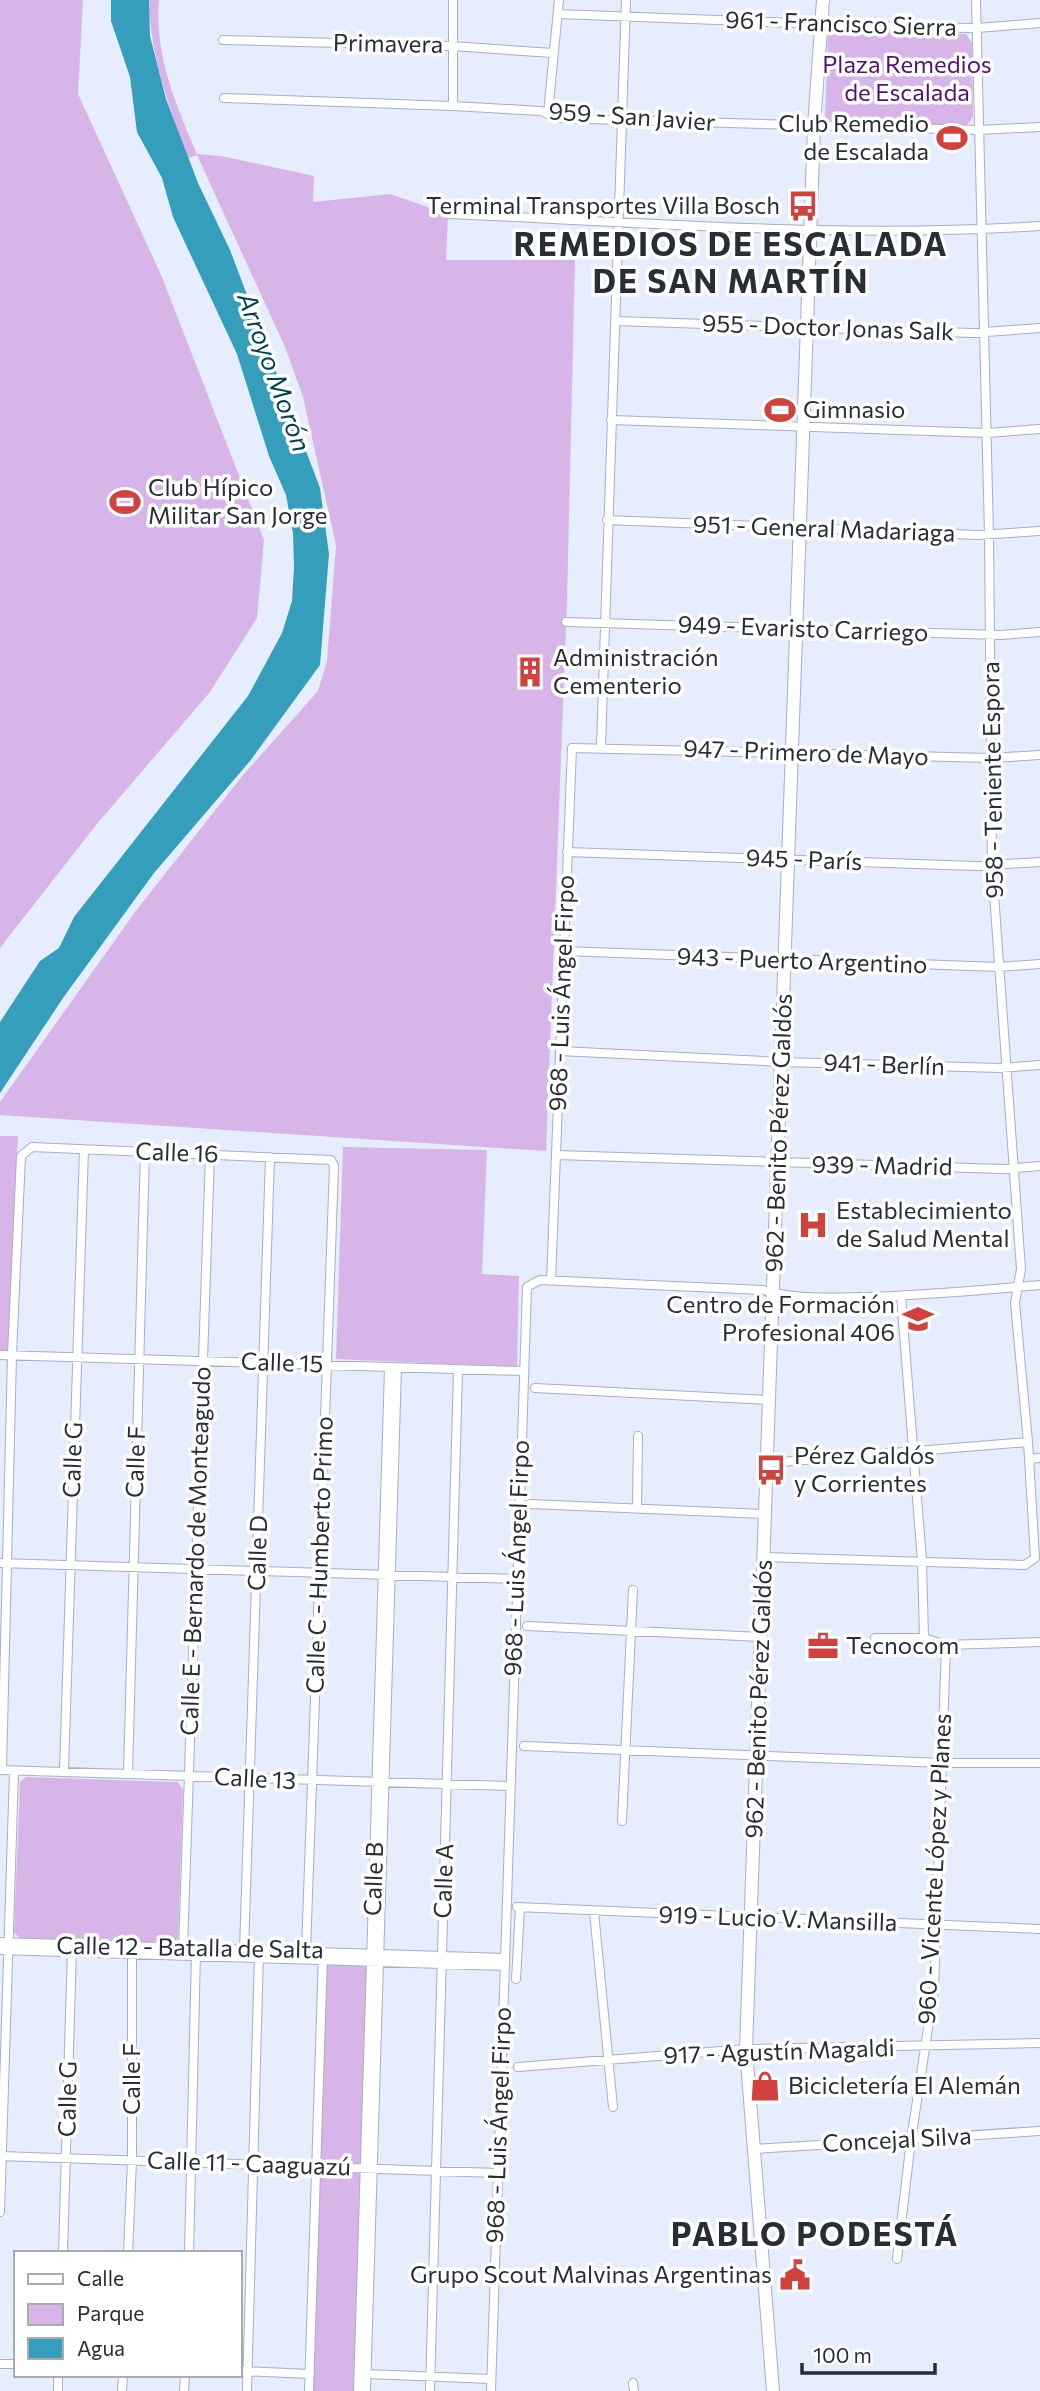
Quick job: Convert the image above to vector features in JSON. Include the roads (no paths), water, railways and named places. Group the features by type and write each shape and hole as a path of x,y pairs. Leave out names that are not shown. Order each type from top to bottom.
{"main road":[{"name":"962 - Benito Pérez Galdós","path":"773,2391 746,2049 809,328 814,127 823,0"}],"street":[{"path":"453,0 453,106"},
{"path":"548,114 559,0"},
{"path":"601,747 626,0"},
{"name":"958 - Teniente Espora","path":"922,1561 1025,1565 1035,1558 1028,1442 1014,1303 1021,1269 1009,1068 998,967 992,866 991,635 976,0"},
{"name":"961 - Francisco Sierra","path":"558,13 625,18 977,28 1040,23"},
{"name":"Primavera","path":"223,40 451,46 554,53"},
{"name":"959 - San Javier","path":"224,98 453,106 548,114 558,118 814,127 979,130 1040,127"},
{"path":"448,214 811,228 981,230 1040,226"},
{"name":"955 - Doctor Jonas Salk","path":"616,321 983,332 1040,328"},
{"path":"611,420 987,433 1040,429"},
{"name":"951 - General Madariaga","path":"607,520 989,535 1040,531"},
{"name":"949 - Evaristo Carriego","path":"566,622 991,635 1040,632"},
{"name":"947 - Primero de Mayo","path":"572,748 992,758 1040,755"},
{"name":"968 - Luis Ángel Firpo","path":"491,2391 524,1292 536,1280 551,1281 572,748"},
{"name":"945 - París","path":"567,852 992,866 1040,862"},
{"name":"943 - Puerto Argentino","path":"564,951 998,967 1040,964"},
{"name":"941 - Berlín","path":"561,1052 782,1062 1009,1068 1040,1065"},
{"name":"Calle 16","path":"12,1355 24,1152 32,1147 331,1160"},
{"name":"Calle G","path":"64,1771 84,1149"},
{"name":"Calle F","path":"128,1773 145,1151"},
{"name":"Calle E - Bernardo de Monteagudo","path":"183,1949 209,1154"},
{"name":"939 - Madrid","path":"556,1155 778,1164 1014,1168 1040,1166"},
{"name":"Calle D","path":"244,1950 270,1157"},
{"name":"Calle C - Humberto Primo","path":"306,1951 334,1166 331,1160"},
{"path":"551,1281 825,1298 901,1296 1040,1285"},
{"path":"901,1296 922,1561 924,1638"},
{"name":"Calle 15","path":"0,1355 522,1371"},
{"path":"1,1770 4,1563 12,1355"},
{"name":"Calle B","path":"358,2391 376,1957 393,1368"},
{"name":"Calle A","path":"430,2391 458,1370"},
{"path":"535,1388 770,1400"},
{"path":"637,1508 638,1436"},
{"path":"768,1463 1028,1442"},
{"path":"1029,1459 1040,1458"},
{"path":"530,1504 766,1514"},
{"path":"764,1557 922,1561"},
{"path":"4,1563 517,1579"},
{"path":"622,1821 633,1590"},
{"path":"527,1626 761,1637"},
{"path":"875,1638 924,1638 946,1645 1040,1642"},
{"name":"960 - Vicente López y Planes","path":"897,2259 911,2140 934,1989 946,1645"},
{"path":"524,1746 943,1763 1040,1763"},
{"name":"Calle 13","path":"1,1770 509,1786"},
{"path":"0,2212 5,1946 14,1771"},
{"name":"919 - Lucio V. Mansilla","path":"516,1979 519,1908 750,1919 1040,1928"},
{"path":"594,1912 613,2106"},
{"name":"Calle 12 - Batalla de Salta","path":"5,1946 505,1962"},
{"name":"Calle G","path":"63,2251 72,1949"},
{"name":"Calle F","path":"128,2251 132,2161 132,1950"},
{"name":"Calle 12 - Batalla de Salta","path":"132,1950 244,1950 259,1954 306,1951 323,1955"},
{"path":"189,2251 196,1952"},
{"path":"247,2391 244,2371 255,2165 259,1954"},
{"path":"309,2391 323,1955"},
{"name":"917 - Agustín Magaldi","path":"518,2067 746,2049 1040,2043"},
{"name":"Concejal Silva","path":"754,2148 1040,2131"},
{"name":"Calle 11 - Caaguazú","path":"1,2156 498,2172"},
{"name":"Calle B","path":"366,2391 368,2167"},
{"path":"244,2371 310,2374"},
{"path":"367,2374 491,2379"}],"water":[{"name":"Arroyo Morón","path":"111,0 149,0 150,36 166,99 198,183 230,250 320,488 329,554 320,665 250,761 154,873 63,998 0,1093 0,1022 40,961 59,948 74,917 248,696 282,633 292,601 293,533 286,495 269,456 237,354 173,217 162,178 137,132 130,77 111,21"}],"place":[{"name":"Club Remedio de Escalada","path":"952,138"},
{"name":"Terminal Transportes Villa Bosch","path":"803,206"},
{"name":"Gimnasio","path":"780,410"},
{"name":"Club Hípico Militar San Jorge","path":"125,502"},
{"name":"Administración Cementerio","path":"530,672"},
{"name":"Establecimiento de Salud Mental","path":"813,1225"},
{"name":"Centro de Formación Profesional 406","path":"918,1319"},
{"name":"Pérez Galdós y Corrientes","path":"771,1470"},
{"name":"Tecnocom","path":"823,1646"},
{"name":"Bicicletería El Alemán","path":"765,2086"},
{"name":"Grupo Scout Malvinas Argentinas","path":"795,2275"}],"district":[{"name":"REMEDIOS DE ESCALADA DE SAN MARTÍN","path":"731,264"},
{"name":"PABLO PODESTÁ","path":"815,2235"}],"park label":[{"name":"Plaza Remedios de Escalada","path":"907,79"}]}
